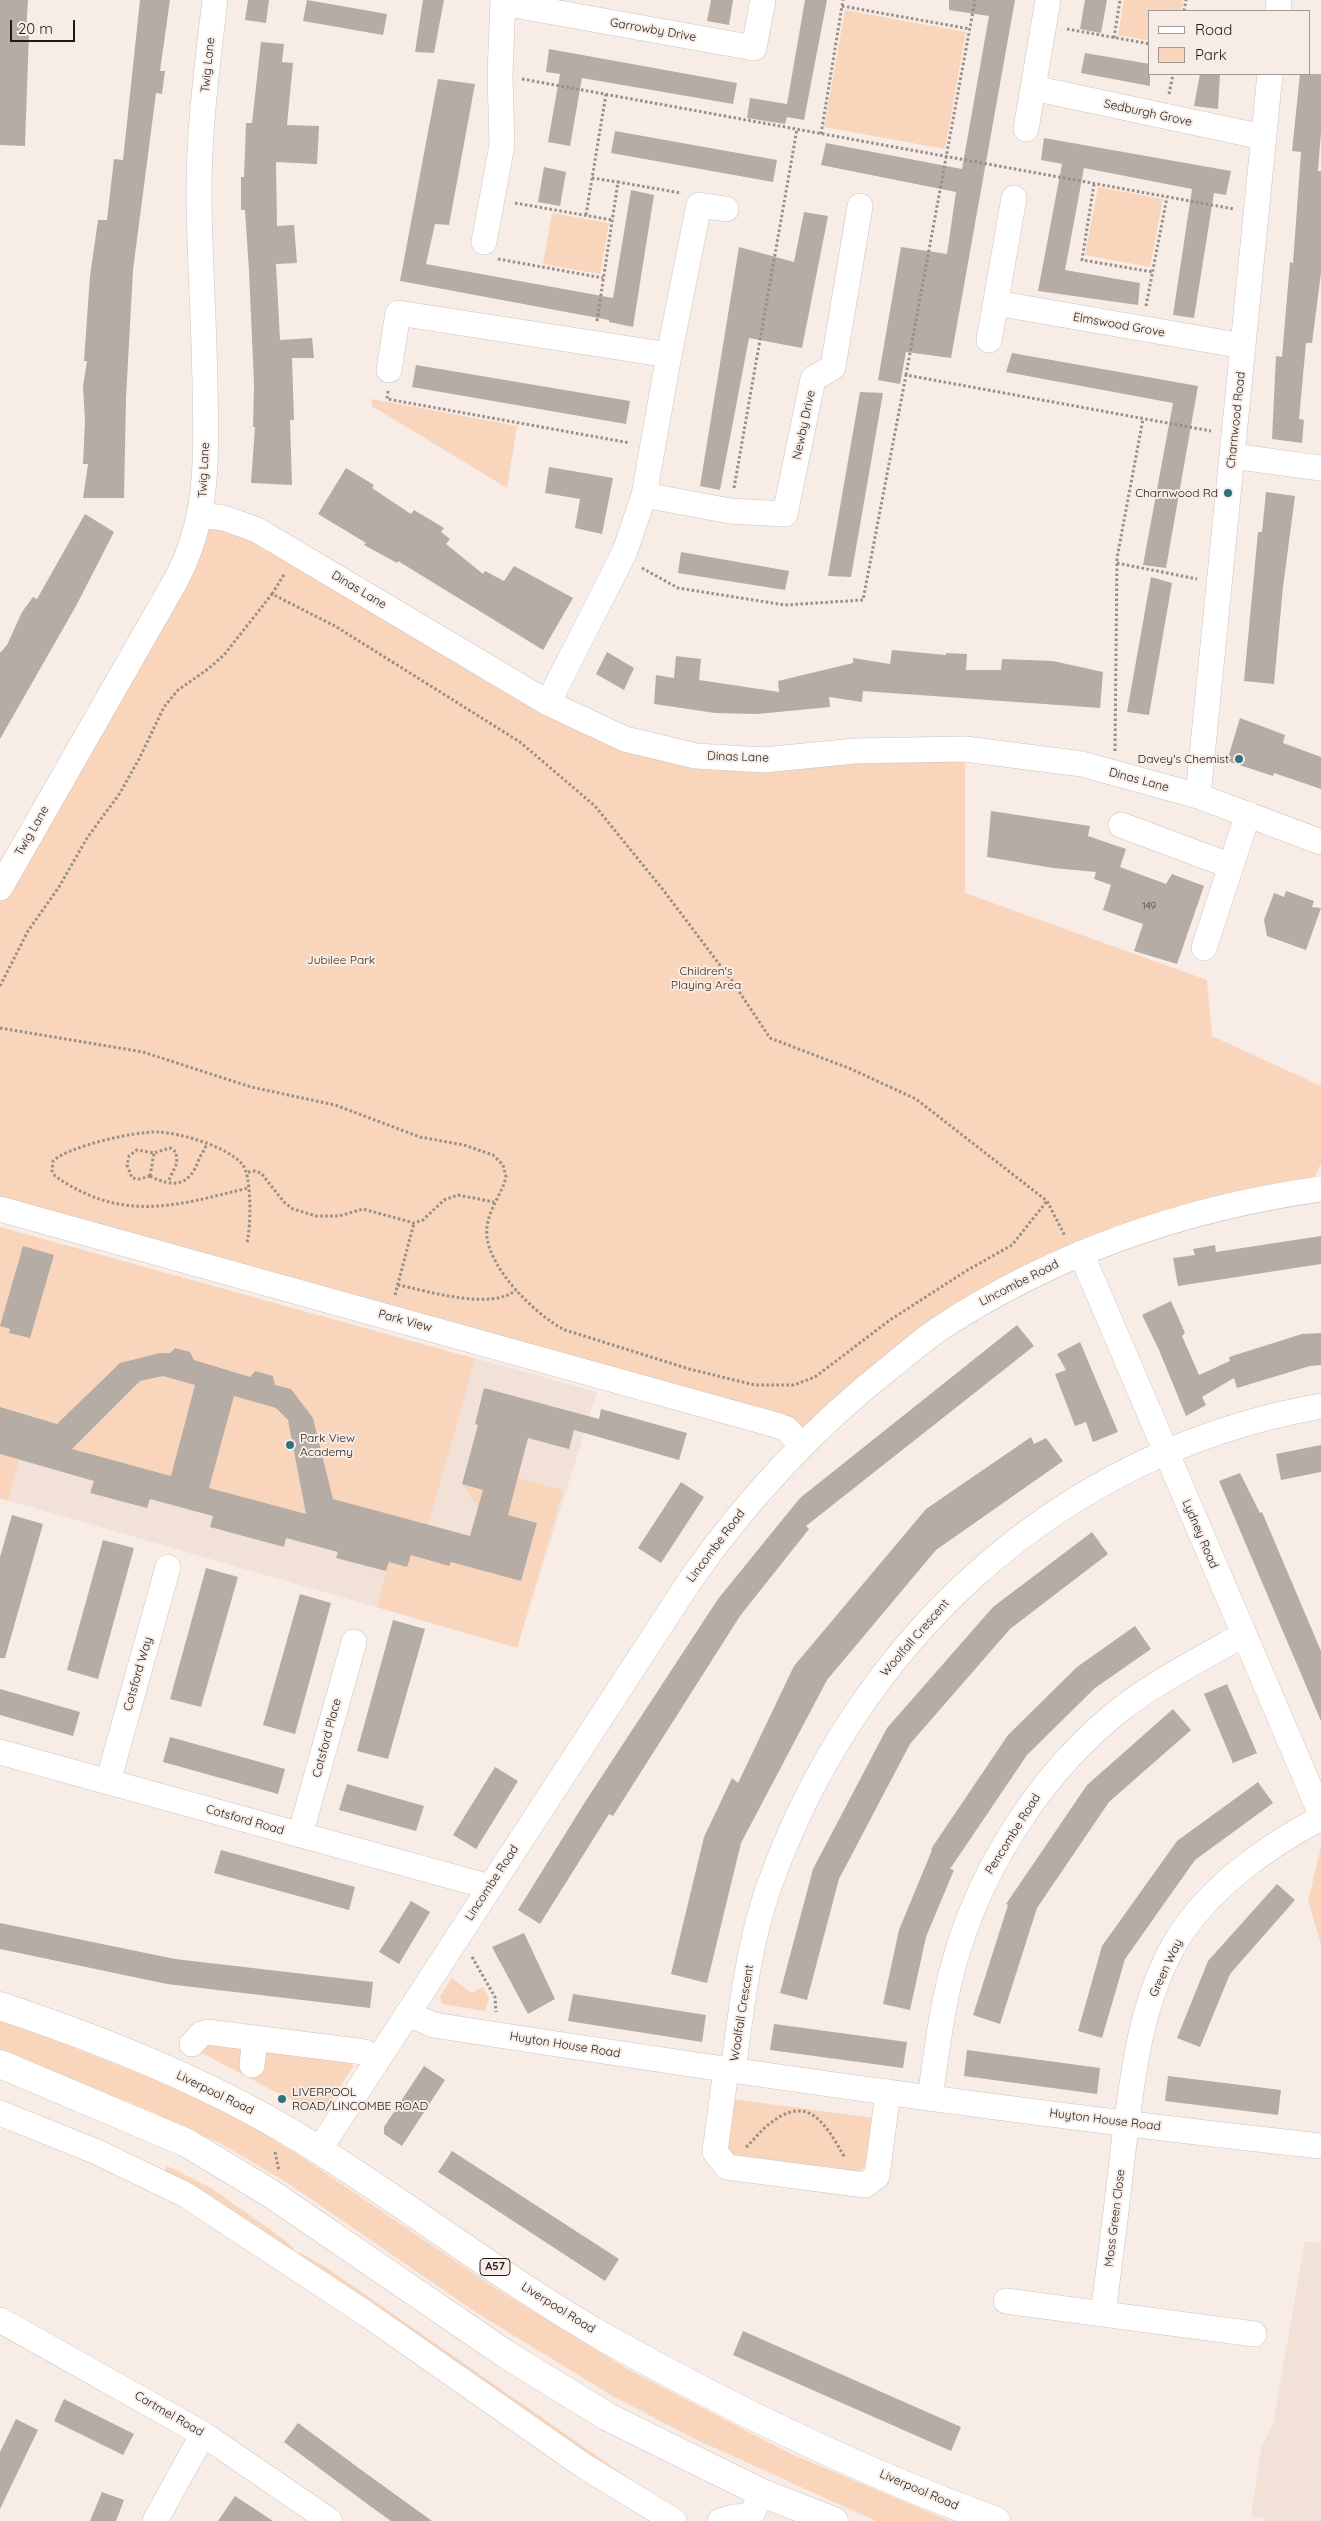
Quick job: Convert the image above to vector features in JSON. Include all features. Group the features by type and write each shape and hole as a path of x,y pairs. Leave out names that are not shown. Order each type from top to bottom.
{"highway":[{"name":"Liverpool Road","path":"0,2006 81,2033 224,2095 319,2150 471,2252 606,2338 793,2437 996,2521"},
{"path":"0,2064 187,2143 270,2193 508,2355 756,2510 834,2521"}],"street":[{"name":"Twig Lane","path":"0,888 187,559 200,515 206,466 199,201 203,109 215,0"},
{"name":"Garrowby Drive","path":"484,242 502,145 500,75 503,2 754,48 763,0"},
{"path":"1026,129 1048,0"},
{"name":"Charnwood Road","path":"1198,796 1270,75"},
{"name":"Sedburgh Grove","path":"1033,88 1263,137"},
{"path":"989,340 1014,198"},
{"path":"548,703 622,556 644,495 669,355 699,205 726,209"},
{"name":"Newby Drive","path":"644,495 730,511 785,514 813,379 833,366 860,206"},
{"name":"Elmswood Grove","path":"996,303 1243,346"},
{"path":"390,370 398,313 669,355"},
{"path":"1233,445 1321,468"},
{"name":"Dinas Lane","path":"200,515 224,518 257,530 548,703 625,739 696,756 764,760 854,751 965,749 1082,764 1198,796 1321,842"},
{"path":"1204,948 1248,814"},
{"path":"1121,825 1231,866"},
{"name":"Lincombe Road","path":"319,2150 691,1579 747,1504 802,1446 870,1383 939,1328 988,1298 1054,1264 1129,1235 1187,1217 1268,1198 1321,1189"},
{"name":"Park View","path":"0,1209 776,1425 787,1429 802,1446"},
{"name":"Lydney Road","path":"1078,1255 1321,1814"},
{"name":"Woolfall Crescent","path":"729,2070 745,1982 766,1894 790,1833 813,1783 857,1709 914,1636 961,1587 1009,1544 1038,1522 1089,1491 1165,1454 1232,1428 1321,1406"},
{"name":"Cotsford Way","path":"108,1782 168,1567"},
{"name":"Pencombe Road","path":"930,2098 940,2033 957,1950 984,1882 1032,1800 1082,1745 1120,1710 1160,1681 1243,1635"},
{"name":"Cotsford Place","path":"300,1835 354,1642"},
{"name":"Cotsford Road","path":"0,1752 490,1887"},
{"name":"Green Way","path":"1127,2122 1137,2053 1144,2023 1157,1983 1176,1942 1204,1906 1250,1862 1289,1835 1321,1818"},
{"name":"Huyton House Road","path":"407,2014 434,2025 729,2070 930,2098 1321,2146"},
{"path":"192,2044 201,2034 207,2032 364,2052 377,2060"},
{"path":"252,2065 255,2038"},
{"path":"729,2070 715,2152 727,2167 865,2185 877,2176 888,2092"},
{"path":"0,2113 96,2152 186,2195 368,2315 584,2466 674,2521"},
{"name":"Moss Green Close","path":"1103,2314 1127,2122"},
{"path":"1006,2301 1254,2334"},
{"name":"Cartmel Road","path":"1,2325 203,2434 330,2521"},
{"path":"155,2521 203,2434"},
{"path":"720,2521 756,2510"}],"path":[{"path":"820,134 843,0"},
{"path":"622,556 678,588 784,605 863,600 975,0"},
{"path":"1114,38 1120,0"},
{"path":"842,6 970,29"},
{"path":"1044,25 1148,44"},
{"path":"500,75 1256,213"},
{"path":"586,215 606,94"},
{"path":"730,511 797,129"},
{"path":"592,178 693,195 699,205"},
{"path":"593,344 618,182"},
{"path":"1094,184 1082,260 1153,272"},
{"path":"1142,328 1167,197"},
{"path":"492,199 612,220"},
{"path":"484,242 484,256 603,278"},
{"path":"390,370 388,399 653,447"},
{"path":"906,375 1143,419 1233,445"},
{"path":"1115,773 1117,564 1143,419"},
{"path":"1117,564 1219,583"},
{"path":"0,986 28,931 59,887 87,838 120,793 164,707 178,690 224,655 272,594 335,626 520,742 594,806 670,899 732,981 770,1038 851,1069 916,1099 1047,1201 1054,1210 1078,1255"},
{"path":"0,1028 143,1052 250,1087 335,1105 420,1137 481,1150 499,1159 506,1171 505,1183 494,1202 487,1228 488,1247 496,1264 516,1290 549,1320 565,1330 689,1368 754,1385 794,1385 816,1377 890,1320 966,1271 1012,1245 1047,1201"},
{"path":"247,1242 251,1227 248,1172 243,1164 226,1152 170,1133 151,1132 113,1139 65,1152 53,1161 52,1171 55,1176 74,1189 139,1208 179,1204 248,1188"},
{"path":"168,1182 177,1162 176,1152 170,1148 154,1153 137,1150 133,1152 127,1161 132,1178 140,1179 150,1176 168,1182 188,1179 197,1169 206,1145"},
{"path":"150,1176 154,1153"},
{"path":"248,1172 261,1173 284,1202 304,1213 328,1217 363,1209 414,1223 423,1220 444,1200 458,1195 494,1202"},
{"path":"390,1317 414,1223"},
{"path":"398,1285 439,1294 480,1299 505,1296 516,1290"},
{"path":"455,1941 468,1950 495,1997 499,2035"},
{"path":"723,2162 745,2148 774,2120 794,2110 809,2112 823,2122 850,2164 868,2183"},
{"path":"274,2146 280,2176"}],"shaded area":[{"name":"Park View Academy","path":"0,1227 597,1392 517,1648 0,1498"},
{"path":"1305,2241 1321,2244 1321,2521 1265,2521 1264,2519 1251,2516 1261,2449 1273,2424"}],"green space":[{"path":"1124,0 1183,0 1181,10 1148,10 1148,41 1118,35"},
{"path":"845,10 966,32 945,149 824,127"},
{"path":"1098,187 1163,199 1150,267 1085,255"},
{"path":"552,213 609,223 600,274 543,264"},
{"path":"372,399 517,426 507,488 372,406"},
{"name":"Jubilee Park","path":"200,515 267,536 625,739 696,756 965,749 965,893 1207,980 1212,1036 1321,1086 1321,1163 1308,1191 1140,1226 939,1328 802,1446 0,1209 0,889"},
{"path":"0,1227 475,1359 428,1525 339,1522 313,1418 275,1385 273,1376 255,1371 250,1377 194,1360 190,1352 175,1348 170,1353 160,1353 120,1363 50,1431 32,1443 39,1418 0,1407"},
{"path":"163,1376 276,1408 288,1420 306,1514 196,1485 211,1480 228,1418 175,1477 72,1449 140,1381"},
{"path":"0,1454 19,1459 8,1501 0,1498"},
{"path":"518,1478 563,1490 517,1648 377,1607 389,1562 407,1567 411,1555 449,1566 451,1561 521,1581 537,1523 478,1507 462,1484 512,1498"},
{"path":"1321,1847 1321,1944 1308,1901"},
{"path":"452,1978 471,1993 483,1987 489,1998 485,2011 442,2004 440,1996"},
{"path":"0,2018 150,2078 236,2117 306,2160 495,2288 629,2370 791,2454 950,2521 876,2521 695,2439 616,2398 477,2313 286,2182 220,2143 140,2107 0,2051"},
{"path":"211,2039 264,2055 268,2051 352,2062 353,2067 325,2109 316,2113 196,2050"},
{"path":"732,2099 873,2118 865,2167 856,2174 735,2156 725,2147"},
{"path":"167,2166 211,2188 286,2241 294,2249 291,2254 164,2174"},
{"path":"299,2252 327,2268 686,2518 654,2501 296,2258"}],"building":[{"path":"0,0 28,0 26,32 29,32 25,146 0,145"},
{"path":"140,0 170,0 160,71 165,71 162,94 156,93 133,270 126,398 124,498 83,498 88,464 83,464 85,421 83,386 87,361 84,361 90,276 98,220 107,220 114,159 123,160"},
{"path":"248,0 269,0 266,23 245,20"},
{"path":"307,0 387,14 383,35 303,21"},
{"path":"423,0 444,0 434,53 415,52"},
{"path":"711,0 733,0 729,25 707,21"},
{"path":"805,0 827,0 804,120 787,117 785,124 747,118 750,98 787,104"},
{"path":"949,0 1015,0 951,358 906,352 900,384 878,380 901,247 947,254 956,192 821,165 826,143 962,169 989,16 949,10"},
{"path":"1085,0 1107,0 1101,33 1080,29"},
{"path":"261,42 284,44 282,62 293,63 287,125 319,126 317,164 276,162 277,226 294,225 297,263 276,264 280,340 312,338 314,358 292,358 294,420 290,420 292,485 251,483 255,427 253,427 254,384 249,271 245,210 241,210 241,177 244,177 246,123 252,123"},
{"path":"549,49 737,83 733,104 582,78 570,146 548,142 560,74 546,72"},
{"path":"1085,53 1148,64 1150,86 1081,73"},
{"path":"1321,74 1321,132 1318,171 1321,171 1321,273 1312,343 1306,343 1299,419 1304,420 1302,443 1272,439 1276,356 1282,357 1290,262 1293,263 1301,152 1292,151 1300,75"},
{"path":"1200,75 1220,75 1218,109 1194,106"},
{"path":"438,79 475,84 449,225 435,224 426,264 613,298 631,190 654,195 633,327 609,322 609,320 400,281"},
{"path":"615,131 777,160 773,182 611,153"},
{"path":"1044,138 1231,171 1226,195 1214,193 1194,318 1173,315 1192,189 1084,168 1065,270 1140,283 1138,305 1038,291 1062,164 1041,160"},
{"path":"544,167 566,172 560,206 538,202"},
{"path":"804,212 828,216 802,348 749,338 720,490 700,486 739,247 794,262"},
{"path":"1012,353 1198,386 1166,568 1143,565 1173,403 1006,372"},
{"path":"416,365 630,401 626,424 412,387"},
{"path":"860,392 883,393 851,577 828,576"},
{"path":"549,467 613,478 602,534 575,528 580,499 545,493"},
{"path":"346,468 374,485 372,488 411,514 414,510 444,528 441,532 450,539 446,544 483,574 485,571 504,581 514,566 573,598 543,650 398,561 397,563 364,545 366,543 318,514"},
{"path":"1266,492 1295,496 1283,587 1274,684 1244,681 1258,532 1262,532"},
{"path":"85,514 114,532 76,606 0,739 0,653 7,645 22,612 33,597 37,599"},
{"path":"681,552 789,571 785,590 678,573"},
{"path":"1151,577 1172,583 1149,715 1127,712"},
{"path":"892,650 946,655 946,653 967,654 966,670 1001,670 1002,659 1053,661 1103,672 1100,708 863,691 862,702 829,697 830,707 757,714 715,713 654,704 656,675 674,678 676,656 701,659 699,680 779,692 778,681 853,663 853,658 890,664"},
{"path":"607,652 634,668 624,690 596,674"},
{"path":"1240,718 1285,735 1283,743 1321,757 1321,789 1274,773 1273,776 1227,761"},
{"path":"991,811 1090,826 1088,836 1126,849 1120,867 1166,884 1172,874 1204,886 1177,964 1134,951 1143,924 1103,910 1111,885 1094,879 1096,872 1053,868 987,857"},
{"path":"1286,891 1314,901 1312,907 1321,908 1306,950 1267,936 1264,920 1274,893 1284,897"},
{"path":"1321,1236 1321,1264 1178,1286 1173,1258 1195,1255 1193,1249 1215,1245 1216,1252"},
{"path":"23,1246 54,1255 30,1338 9,1333 10,1329 0,1326"},
{"path":"1171,1301 1185,1333 1182,1336 1199,1375 1230,1361 1229,1357 1302,1334 1321,1333 1321,1365 1310,1366 1237,1388 1234,1378 1202,1397 1206,1405 1186,1416 1159,1350 1142,1315"},
{"path":"1017,1325 1034,1346 806,1526 809,1529 740,1616 613,1816 609,1814 540,1924 518,1910 585,1802 718,1599 800,1498"},
{"path":"1080,1342 1118,1432 1093,1442 1086,1422 1075,1426 1055,1374 1066,1370 1057,1354"},
{"path":"175,1348 190,1352 194,1360 250,1377 255,1371 273,1376 275,1385 291,1389 313,1418 333,1499 470,1536 483,1490 462,1484 478,1425 475,1424 484,1388 599,1419 601,1409 687,1433 679,1460 574,1430 569,1449 528,1438 508,1515 537,1523 521,1581 451,1562 449,1566 411,1555 407,1567 389,1562 386,1571 336,1558 338,1552 286,1538 284,1547 210,1527 213,1516 150,1499 147,1508 90,1493 94,1481 0,1454 0,1407 57,1424 120,1363 160,1353 170,1353","holes":["163,1376 195,1385 171,1476 72,1449 140,1381","234,1396 276,1408 288,1420 306,1514 209,1488"]},
{"path":"1031,1437 1034,1444 1046,1438 1063,1461 936,1550 827,1680 741,1843 707,1983 671,1974 704,1837 732,1778 738,1783 794,1666 926,1509"},
{"path":"1321,1445 1321,1472 1281,1480 1276,1454"},
{"path":"1240,1473 1260,1513 1262,1512 1321,1651 1321,1721 1219,1481"},
{"path":"681,1482 704,1497 661,1563 638,1548"},
{"path":"12,1515 43,1524 5,1658 0,1658 0,1557"},
{"path":"1092,1532 1108,1554 1010,1629 910,1744 839,1879 807,2000 780,1993 813,1869 887,1728 993,1607"},
{"path":"103,1540 134,1548 98,1679 67,1670"},
{"path":"206,1568 238,1577 201,1707 170,1699"},
{"path":"300,1594 331,1603 295,1734 263,1725"},
{"path":"393,1620 425,1629 388,1759 357,1751"},
{"path":"1135,1626 1151,1649 1095,1688 1027,1755 950,1869 954,1870 926,1937 910,2010 883,2004 899,1930 931,1849 1008,1735 1077,1667"},
{"path":"1227,1684 1257,1753 1233,1763 1204,1694"},
{"path":"0,1689 80,1712 73,1736 0,1715"},
{"path":"1173,1709 1191,1730 1109,1802 1037,1908 1000,2024 973,2015 1008,1905 1006,1904 1087,1785"},
{"path":"170,1737 285,1769 278,1794 163,1762"},
{"path":"495,1767 518,1781 476,1849 453,1835"},
{"path":"1258,1782 1273,1803 1195,1860 1125,1959 1102,2038 1078,2031 1102,1946 1177,1841"},
{"path":"347,1784 424,1806 416,1831 339,1810"},
{"path":"221,1850 355,1887 349,1910 214,1873"},
{"path":"1277,1884 1295,1900 1230,1974 1200,2047 1177,2038 1208,1961"},
{"path":"411,1901 430,1912 399,1964 379,1952"},
{"path":"0,1923 175,1959 373,1982 370,2008 167,1984 0,1949"},
{"path":"524,1933 555,1999 528,2014 492,1947"},
{"path":"573,1994 706,2015 702,2042 568,2021"},
{"path":"774,2024 907,2042 903,2068 770,2050"},
{"path":"967,2050 1100,2068 1097,2094 964,2076"},
{"path":"424,2066 445,2080 402,2146 384,2134 384,2127"},
{"path":"1168,2076 1281,2090 1278,2115 1165,2101"},
{"path":"452,2151 619,2259 605,2281 438,2172"},
{"path":"743,2331 961,2427 951,2451 733,2355"},
{"path":"64,2399 134,2434 123,2455 54,2421"},
{"path":"16,2419 38,2430 0,2509 0,2452"},
{"path":"298,2423 432,2521 391,2521 370,2506 284,2442"},
{"path":"102,2492 124,2500 116,2521 90,2521"},
{"path":"235,2496 273,2521 218,2521"}],"place":[{"name":"Charnwood Rd","path":"1228,493"},
{"name":"Davey's Chemist","path":"1239,759"},
{"name":"Park View Academy","path":"290,1445"},
{"name":"LIVERPOOL ROAD/LINCOMBE ROAD","path":"282,2099"}],"park label":[{"name":"Children's Playing Area","path":"706,978"}]}
